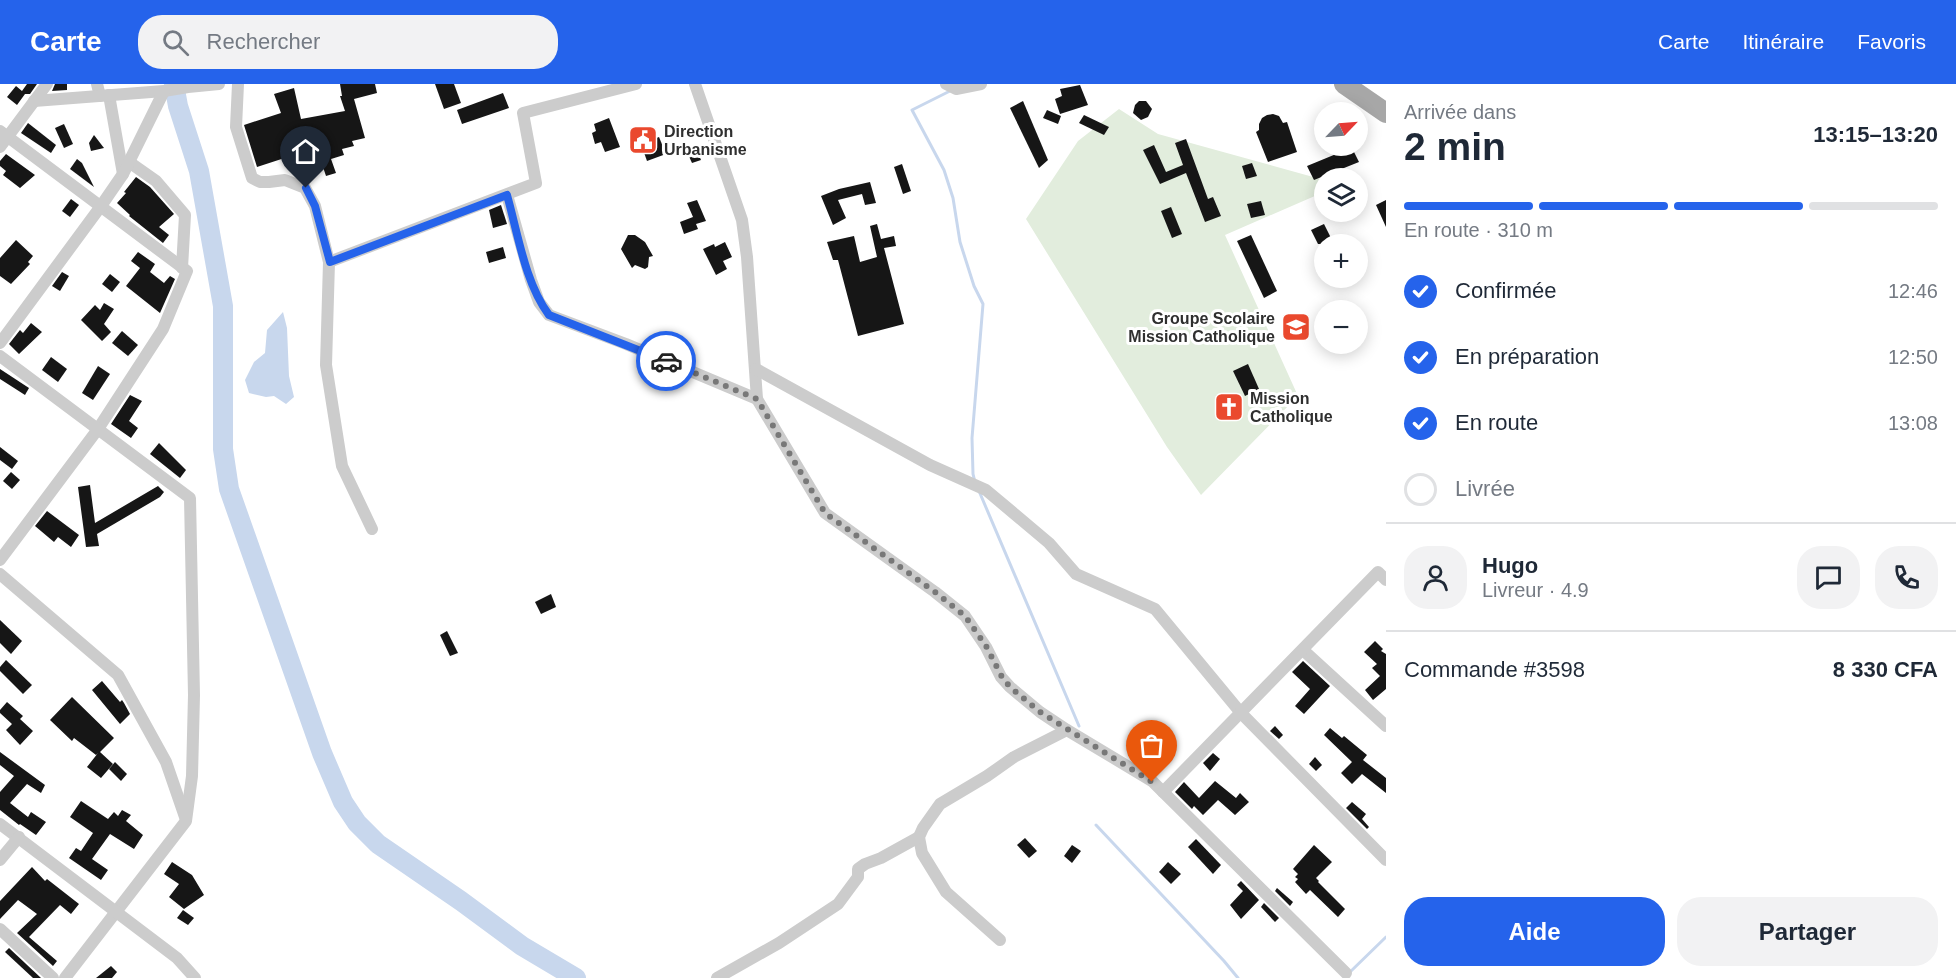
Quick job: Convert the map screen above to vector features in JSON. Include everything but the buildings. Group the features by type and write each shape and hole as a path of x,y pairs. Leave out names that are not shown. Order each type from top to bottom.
{"main road":[{"path":"1344,84 1386,113"}],"street":[{"path":"0,560 98,429 163,329 187,271 101,206 3,138 47,84"},
{"path":"34,101 102,92 164,91 219,84"},
{"path":"238,84 236,127 252,178 260,182 285,180 306,188 315,206 330,262 326,365 340,455 342,466 372,529"},
{"path":"330,262 536,183 523,113 636,84"},
{"path":"695,84 742,220 747,257 757,399 825,513 965,616 1010,687 1040,712 1152,782 1346,973"},
{"path":"946,84 956,89 981,84"},
{"path":"0,343 123,174 164,91"},
{"path":"102,92 123,174"},
{"path":"129,162 156,182 185,215 182,268"},
{"path":"507,195 531,280 539,302 549,315 627,344 757,399"},
{"path":"0,357 190,498 194,695 192,776 186,821 65,978"},
{"path":"756,369 930,465 986,490 1048,543 1076,574 1155,609 1241,713 1386,860"},
{"path":"1163,792 1378,572 1386,580"},
{"path":"0,574 118,675 166,762 186,821"},
{"path":"1303,650 1386,726"},
{"path":"1000,940 946,892 922,853 919,837 940,804 1014,757 1067,730"},
{"path":"0,824 177,958 195,978"},
{"path":"0,860 19,837"},
{"path":"717,978 779,943 838,904 858,877 858,869 865,864 919,837"},
{"path":"0,929 53,978"}],"green space":[{"path":"1119,109 1158,134 1314,177 1314,196 1225,235 1298,396 1201,495 1167,447 1026,219 1078,141"}],"water":[{"path":"283,312 287,328 289,376 294,397 286,404 274,396 266,397 249,393 245,380 254,362 265,353 267,330"}],"waterway":[{"path":"174,84 178,106 199,171 223,306 223,449 229,489 322,753 343,802 357,823 378,844 522,946 576,978"},
{"path":"952,90 912,110 944,170 953,198 960,242 974,286 983,304 972,438 975,482"},
{"path":"979,491 1079,726"},
{"path":"1096,825 1238,978"},
{"path":"1349,973 1386,937"}],"way so far":[{"path":"666,361 757,399 825,513 965,616 986,646 1002,677 1010,687 1040,712 1152,782"}],"place":[{"name":"Direction Urbanisme","path":"643,140"},
{"name":"Groupe Scolaire Mission Catholique","path":"1296,327"},
{"name":"Mission Catholique","path":"1229,407"}],"route":[{"path":"306,188 315,206 330,262 507,195 531,280 539,302 549,315 666,361"}]}
